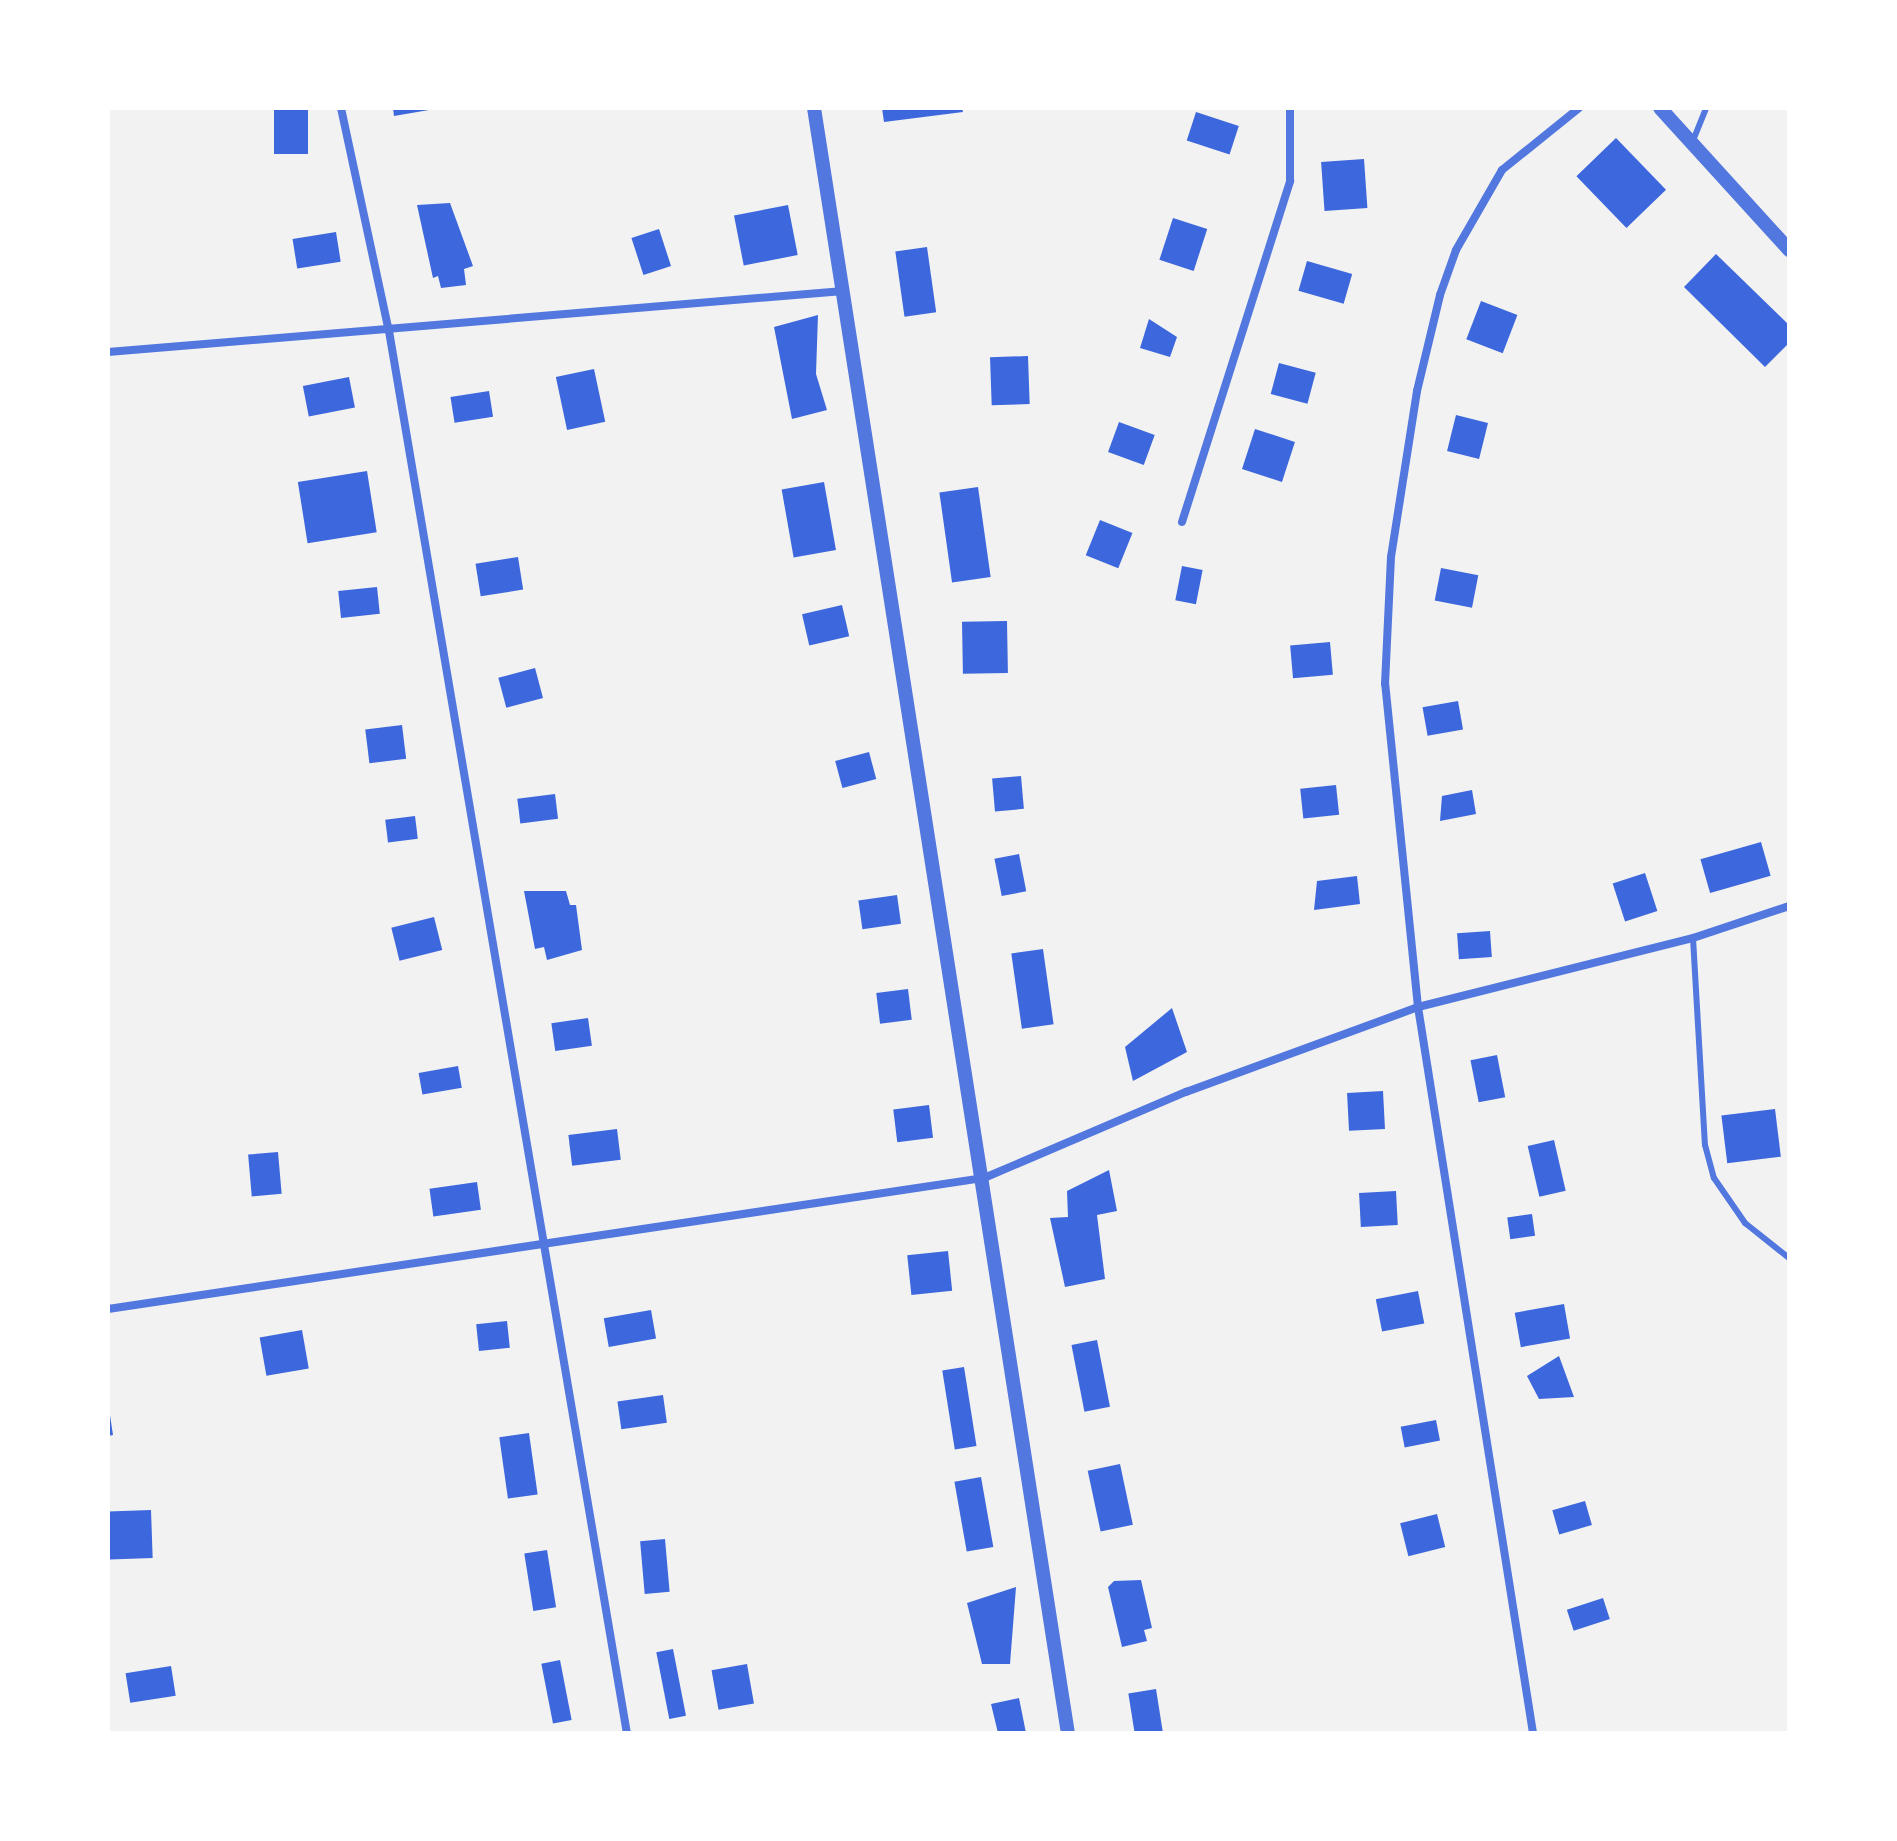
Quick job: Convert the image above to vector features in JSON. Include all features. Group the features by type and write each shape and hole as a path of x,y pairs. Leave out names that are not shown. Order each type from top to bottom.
{"street":[{"path":"341,108 389,331 627,1733"},
{"path":"814,108 984,1178 1068,1733"},
{"path":"1182,522 1290,181 1290,108"},
{"path":"1533,1733 1418,1007 1385,684 1391,557 1417,391 1440,295 1475,215 1502,170 1579,108"},
{"path":"1660,108 1789,250"},
{"path":"108,352 843,291"},
{"path":"108,1309 984,1178 1186,1092 1418,1007 1693,938 1789,906"}],"lane":[{"path":"1692,143 1706,108"},
{"path":"1693,938 1705,1145 1714,1178 1745,1223 1789,1258"}],"building":[{"path":"274,108 308,108 308,154 274,154"},
{"path":"393,108 429,108 429,110 394,116"},
{"path":"882,108 962,108 963,112 884,122"},
{"path":"1196,112 1239,126 1230,154 1187,141"},
{"path":"1616,138 1666,190 1626,228 1576,176"},
{"path":"1364,159 1367,208 1325,211 1321,162"},
{"path":"450,203 473,266 464,269 466,285 441,288 438,276 433,278 417,205"},
{"path":"788,205 798,255 744,266 734,215"},
{"path":"1173,218 1207,229 1194,271 1159,260"},
{"path":"659,229 671,266 643,275 631,238"},
{"path":"336,232 341,262 297,269 293,239"},
{"path":"927,247 936,312 904,317 895,251"},
{"path":"1716,254 1789,325 1789,343 1765,367 1684,287"},
{"path":"1307,261 1352,274 1344,304 1298,291"},
{"path":"1481,301 1517,315 1503,353 1466,339"},
{"path":"818,315 816,374 827,410 792,419 774,327"},
{"path":"1149,319 1177,337 1170,357 1140,348"},
{"path":"1028,356 1030,404 992,405 990,357"},
{"path":"1279,363 1316,373 1307,404 1271,394"},
{"path":"594,369 605,422 567,430 556,377"},
{"path":"349,377 355,407 309,416 303,386"},
{"path":"489,391 493,417 455,423 450,397"},
{"path":"1456,415 1488,423 1479,459 1447,451"},
{"path":"1119,422 1155,435 1144,465 1108,452"},
{"path":"1255,429 1295,442 1282,482 1242,469"},
{"path":"367,471 377,532 308,543 298,482"},
{"path":"824,482 836,550 794,557 782,489"},
{"path":"978,487 991,577 952,583 939,492"},
{"path":"1100,520 1132,533 1118,568 1086,555"},
{"path":"518,557 523,590 481,596 476,564"},
{"path":"1182,566 1203,570 1196,604 1175,600"},
{"path":"1441,568 1478,575 1472,608 1435,600"},
{"path":"377,587 380,614 341,618 338,591"},
{"path":"842,605 849,636 809,645 802,614"},
{"path":"1007,621 1008,673 963,674 962,622"},
{"path":"1330,642 1333,675 1293,678 1290,645"},
{"path":"535,668 543,698 506,708 498,678"},
{"path":"1458,701 1463,730 1428,736 1423,707"},
{"path":"402,725 406,759 369,763 365,730"},
{"path":"869,752 876,779 842,788 835,761"},
{"path":"1021,776 1024,809 995,811 992,779"},
{"path":"1336,785 1339,815 1303,819 1300,789"},
{"path":"1472,790 1476,814 1440,821 1442,796"},
{"path":"555,794 558,819 520,823 517,799"},
{"path":"415,816 418,839 388,842 385,820"},
{"path":"1761,842 1771,876 1710,893 1700,859"},
{"path":"1019,854 1026,891 1002,896 994,859"},
{"path":"1645,873 1657,911 1625,922 1613,884"},
{"path":"1357,876 1360,904 1314,910 1317,881"},
{"path":"524,891 566,891 570,905 576,905 582,950 547,960 544,947 535,949"},
{"path":"897,895 901,924 862,929 858,900"},
{"path":"434,917 442,950 400,961 391,928"},
{"path":"1490,931 1492,957 1459,959 1457,933"},
{"path":"1043,949 1054,1024 1022,1029 1011,953"},
{"path":"908,989 912,1020 880,1024 876,993"},
{"path":"1172,1008 1187,1052 1133,1081 1125,1047"},
{"path":"588,1018 592,1046 555,1051 551,1023"},
{"path":"1497,1055 1505,1097 1479,1102 1470,1060"},
{"path":"458,1066 462,1088 422,1095 419,1073"},
{"path":"1383,1091 1385,1129 1349,1131 1347,1093"},
{"path":"929,1105 933,1138 897,1142 893,1109"},
{"path":"1775,1109 1781,1157 1727,1163 1721,1116"},
{"path":"617,1129 621,1160 572,1166 568,1135"},
{"path":"1554,1140 1566,1191 1539,1197 1528,1146"},
{"path":"278,1152 282,1194 252,1196 248,1155"},
{"path":"1109,1170 1117,1211 1097,1215 1105,1279 1065,1287 1050,1218 1068,1217 1067,1191"},
{"path":"477,1182 481,1210 433,1216 429,1189"},
{"path":"1396,1191 1398,1225 1361,1227 1359,1193"},
{"path":"1532,1214 1535,1236 1510,1239 1507,1217"},
{"path":"948,1251 952,1291 911,1295 907,1255"},
{"path":"1418,1291 1424,1323 1382,1332 1376,1299"},
{"path":"1564,1304 1570,1338 1521,1347 1515,1313"},
{"path":"651,1310 656,1339 609,1347 604,1318"},
{"path":"507,1321 510,1348 479,1351 476,1324"},
{"path":"302,1330 309,1368 266,1376 260,1337"},
{"path":"1097,1340 1110,1407 1084,1412 1071,1345"},
{"path":"1559,1356 1574,1397 1539,1399 1527,1376"},
{"path":"964,1367 977,1446 955,1449 942,1370"},
{"path":"663,1395 667,1423 621,1429 617,1401"},
{"path":"108,1402 113,1435 108,1436"},
{"path":"1436,1420 1440,1441 1405,1447 1401,1427"},
{"path":"529,1433 538,1494 508,1499 499,1437"},
{"path":"1120,1464 1133,1525 1101,1532 1088,1471"},
{"path":"981,1477 993,1547 967,1552 954,1482"},
{"path":"1585,1501 1592,1525 1559,1534 1552,1510"},
{"path":"151,1510 153,1558 110,1559 108,1512"},
{"path":"1437,1514 1445,1547 1408,1556 1400,1523"},
{"path":"665,1539 670,1592 645,1594 640,1541"},
{"path":"547,1550 556,1607 533,1611 524,1554"},
{"path":"1141,1580 1152,1628 1144,1630 1147,1641 1122,1647 1108,1587 1114,1581"},
{"path":"1016,1587 1010,1664 982,1664 967,1603"},
{"path":"1603,1598 1610,1619 1574,1631 1567,1610"},
{"path":"673,1649 686,1716 669,1719 656,1652"},
{"path":"560,1660 572,1720 553,1724 541,1664"},
{"path":"747,1664 754,1703 718,1710 712,1670"},
{"path":"171,1666 176,1696 130,1703 126,1673"},
{"path":"1156,1689 1163,1733 1135,1733 1128,1693"},
{"path":"1019,1698 1026,1733 998,1733 991,1704"}]}
